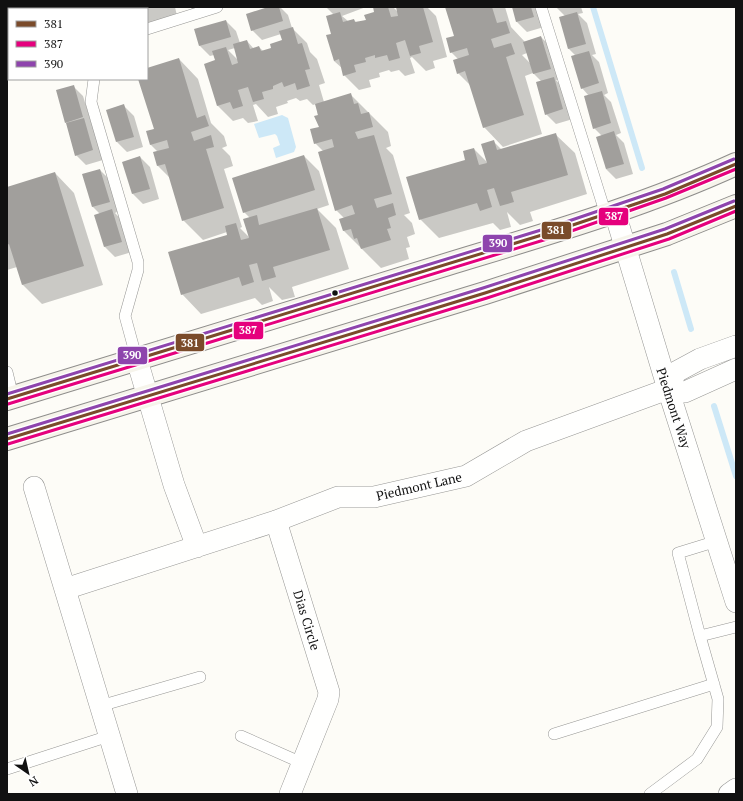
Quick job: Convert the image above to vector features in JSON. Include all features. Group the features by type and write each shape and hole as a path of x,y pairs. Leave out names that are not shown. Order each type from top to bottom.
{"main road":[{"path":"10,398 610,214 679,189 736,164"},
{"path":"7,439 485,293 666,234 736,206"}],"street":[{"name":"Piedmont Way","path":"610,214 625,247 668,389 735,598"},
{"path":"736,346 700,359 676,372 668,389 685,392 736,369"},
{"path":"137,360 174,485 197,547"},
{"name":"Piedmont Lane","path":"276,521 338,497 374,497 466,476 526,441 668,389"},
{"path":"34,487 127,794"},
{"path":"65,589 276,521"},
{"name":"Dias Circle","path":"276,521 330,692 290,794"},
{"path":"729,794 736,789"}],"lane":[{"path":"148,29 217,7"},
{"path":"541,7 592,170 610,214"},
{"path":"94,80 90,102 138,258 138,270 125,316 137,360"},
{"path":"7,372 10,398"},
{"path":"650,794 698,759 717,727 718,699 678,553 717,541"},
{"path":"700,636 736,627"},
{"path":"100,706 200,677"},
{"path":"554,734 714,684"},
{"path":"7,769 109,736"},
{"path":"241,736 302,763"}],"water":[{"path":"282,115 288,118 296,147 294,152 276,158 273,148 280,145 277,136 275,134 259,138 254,124"}],"building":[{"path":"119,7 142,7 131,8"},
{"path":"268,7 279,7 283,21 251,31 246,14"},
{"path":"373,7 388,7 391,17 398,16 396,7 423,7 433,42 419,46 421,53 410,56 405,40 396,43 400,58 389,61 387,55 375,58 375,55 365,58 366,62 354,65 356,72 343,76 339,59 334,61 326,35 331,34 326,16 340,12 343,22 354,19 355,22 366,20 364,15 374,12"},
{"path":"445,7 492,7 497,23 506,21 510,33 491,39 494,48 511,43 515,54 506,57 524,115 483,128 465,71 457,74 453,60 469,55 467,48 450,53 446,38 454,36"},
{"path":"512,7 531,7 534,17 516,22"},
{"path":"577,12 586,44 568,49 559,17"},
{"path":"226,20 231,37 199,46 194,29"},
{"path":"293,27 298,44 302,43 310,69 305,70 310,86 297,90 295,83 284,87 282,82 273,86 273,89 262,92 264,99 253,102 248,87 238,90 243,106 233,109 230,102 217,106 204,64 215,60 212,51 226,47 232,65 238,63 233,44 247,40 250,49 259,46 261,51 271,48 270,44 282,40 279,31"},
{"path":"541,36 551,69 533,74 523,42"},
{"path":"589,51 599,83 581,89 571,56"},
{"path":"179,58 197,118 205,115 209,126 191,132 194,141 211,135 214,147 206,149 224,208 182,221 165,164 157,166 153,152 169,148 167,140 150,145 146,131 154,129 138,80 148,80 148,68"},
{"path":"554,77 563,109 545,115 536,82"},
{"path":"74,85 83,117 65,123 56,90"},
{"path":"602,91 611,123 593,129 584,96"},
{"path":"351,93 354,104 358,103 361,114 369,112 373,127 355,132 358,139 374,135 392,194 374,199 377,208 393,203 396,215 388,218 391,228 387,229 391,240 361,249 357,238 354,239 351,229 343,231 339,219 355,214 352,205 335,211 318,152 334,147 332,139 314,144 310,129 319,127 314,116 318,115 315,104"},
{"path":"124,104 134,137 116,142 106,110"},
{"path":"84,118 93,150 75,156 66,123"},
{"path":"614,131 624,164 606,169 596,137"},
{"path":"556,133 568,175 511,192 514,202 500,206 494,188 487,190 492,207 480,211 477,203 419,220 406,177 465,160 463,151 474,148 479,165 487,163 481,144 494,140 497,150"},
{"path":"304,155 315,190 243,213 232,178"},
{"path":"140,156 150,189 132,194 122,162"},
{"path":"100,169 110,202 92,207 82,174"},
{"path":"55,172 84,266 22,285 9,244 7,245 7,187"},
{"path":"317,208 330,250 273,267 276,277 262,281 257,263 249,265 254,282 242,286 239,277 181,295 168,252 227,235 225,226 236,223 241,240 249,238 243,219 257,215 259,225"},
{"path":"112,209 122,242 104,247 94,215"}],"waterway":[{"path":"593,7 642,168"},
{"path":"674,272 691,329"},
{"path":"714,406 736,476"}],"transit line":[{"name":"390","path":"7,394 554,226 663,189 734,159"},
{"name":"381","path":"7,399 555,231 665,194 736,164"},
{"name":"387","path":"8,404 557,236 666,198 736,169"},
{"name":"390","path":"7,434 483,288 665,229 734,201"},
{"name":"381","path":"7,439 485,293 667,234 736,206"},
{"name":"387","path":"8,444 487,298 669,239 736,211"}]}
